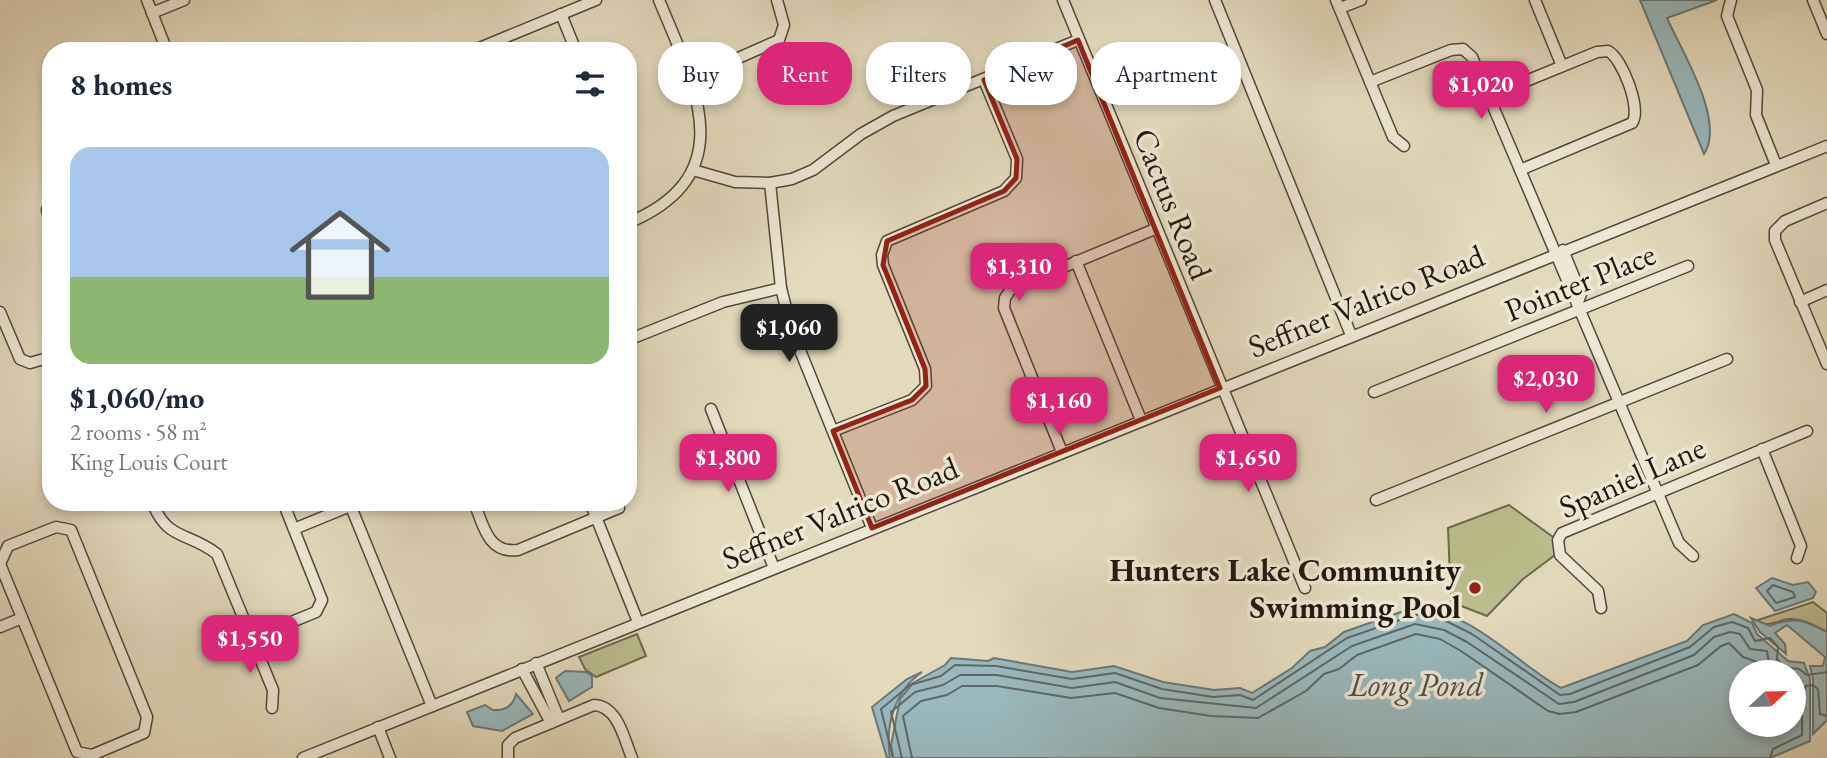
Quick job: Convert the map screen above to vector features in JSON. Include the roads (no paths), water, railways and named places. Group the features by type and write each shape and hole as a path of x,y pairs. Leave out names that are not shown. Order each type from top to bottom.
{"street":[{"path":"147,0 163,42"},
{"path":"152,13 184,0"},
{"path":"494,42 596,0"},
{"path":"659,0 676,42"},
{"path":"743,56 779,40 784,26 777,0"},
{"name":"Cactus Road","path":"1063,0 1220,388 1305,588"},
{"path":"1215,0 1351,335"},
{"path":"1361,0 1338,4 1393,137 1404,146"},
{"path":"1535,0 1562,66"},
{"path":"1731,0 1727,16 1757,90 1756,115 1776,165"},
{"path":"1813,0 1827,34"},
{"path":"561,14 572,42"},
{"path":"693,170 735,182 770,183 813,170 860,134 893,116 1079,40"},
{"path":"1370,82 1451,50 1463,49 1472,57 1520,170 1581,293 1580,306 1679,543 1693,556"},
{"path":"1487,96 1597,52 1613,53 1636,107 1635,118 1627,126 1520,170"},
{"path":"833,432 912,400 926,386 925,369 883,265 882,255 887,241 1004,191 1016,178 1017,159 984,80"},
{"path":"637,219 652,213 677,194 693,170 701,148 702,125 697,105"},
{"name":"Seffner Valrico Road","path":"303,758 1827,146"},
{"path":"770,183 781,288 791,328 872,528"},
{"path":"1827,203 1785,221 1775,231 1775,240 1827,364"},
{"path":"1062,452 1003,303 1011,289 1156,229"},
{"path":"1076,261 1140,420"},
{"name":"Pointer Place","path":"1374,392 1580,306 1688,267"},
{"path":"637,336 723,302 781,288"},
{"path":"1800,302 1827,290"},
{"path":"0,312 20,359 30,363 42,360"},
{"path":"1376,500 1727,359"},
{"path":"711,409 774,568"},
{"name":"Spaniel Lane","path":"1601,608 1598,591 1560,555 1558,540 1567,529 1807,431"},
{"path":"1762,449 1801,546 1797,558"},
{"path":"156,511 159,520 170,531 205,545 217,554 272,690 272,708"},
{"path":"252,638 316,612 321,600 287,511"},
{"path":"294,528 333,511"},
{"path":"352,511 432,706"},
{"path":"478,511 493,545 508,552 612,511"},
{"path":"593,511 638,622"},
{"path":"56,527 71,530 148,717 144,733 92,755 77,752 22,618 0,564 8,546 56,527"},
{"path":"0,627 22,618"},
{"path":"536,663 555,721"},
{"path":"522,669 534,695 555,721"},
{"path":"534,695 547,690"},
{"path":"508,758 508,745 515,738 594,705 608,708 614,716 632,758"},
{"path":"378,727 390,758"}],"water":[{"path":"1640,0 1717,0 1667,18 1691,66 1706,105 1709,140 1704,154"},
{"path":"1772,578 1793,585 1808,582 1816,592 1813,598 1775,611 1756,588"},
{"name":"Long Pond","path":"1412,608 1433,611 1453,617 1491,638 1561,688 1687,641 1703,625 1734,614 1752,623 1757,634 1787,660 1729,660 1729,737 1806,737 1806,668 1810,679 1810,741 1770,758 893,758 891,745 900,699 913,683 945,665 951,658 988,661 994,658 1072,672 1114,666 1163,682 1214,690 1240,688 1252,693 1292,668 1310,651 1325,647 1344,632"},
{"path":"1751,618 1770,626 1786,621 1799,621 1827,632 1827,720 1813,734 1813,679 1810,666 1823,666 1825,657 1787,625 1775,633 1785,644 1786,654 1760,632"},
{"path":"565,671 586,672 592,676 592,687 569,701 556,678"},
{"path":"922,672 904,689 898,699 889,733 890,758 887,758 872,707 907,679"},
{"path":"516,694 533,714 502,731 473,726 467,712 485,705 493,710 505,709 511,705"}],"place":[{"name":"Hunters Lake Community Swimming Pool","path":"1475,588"}]}
